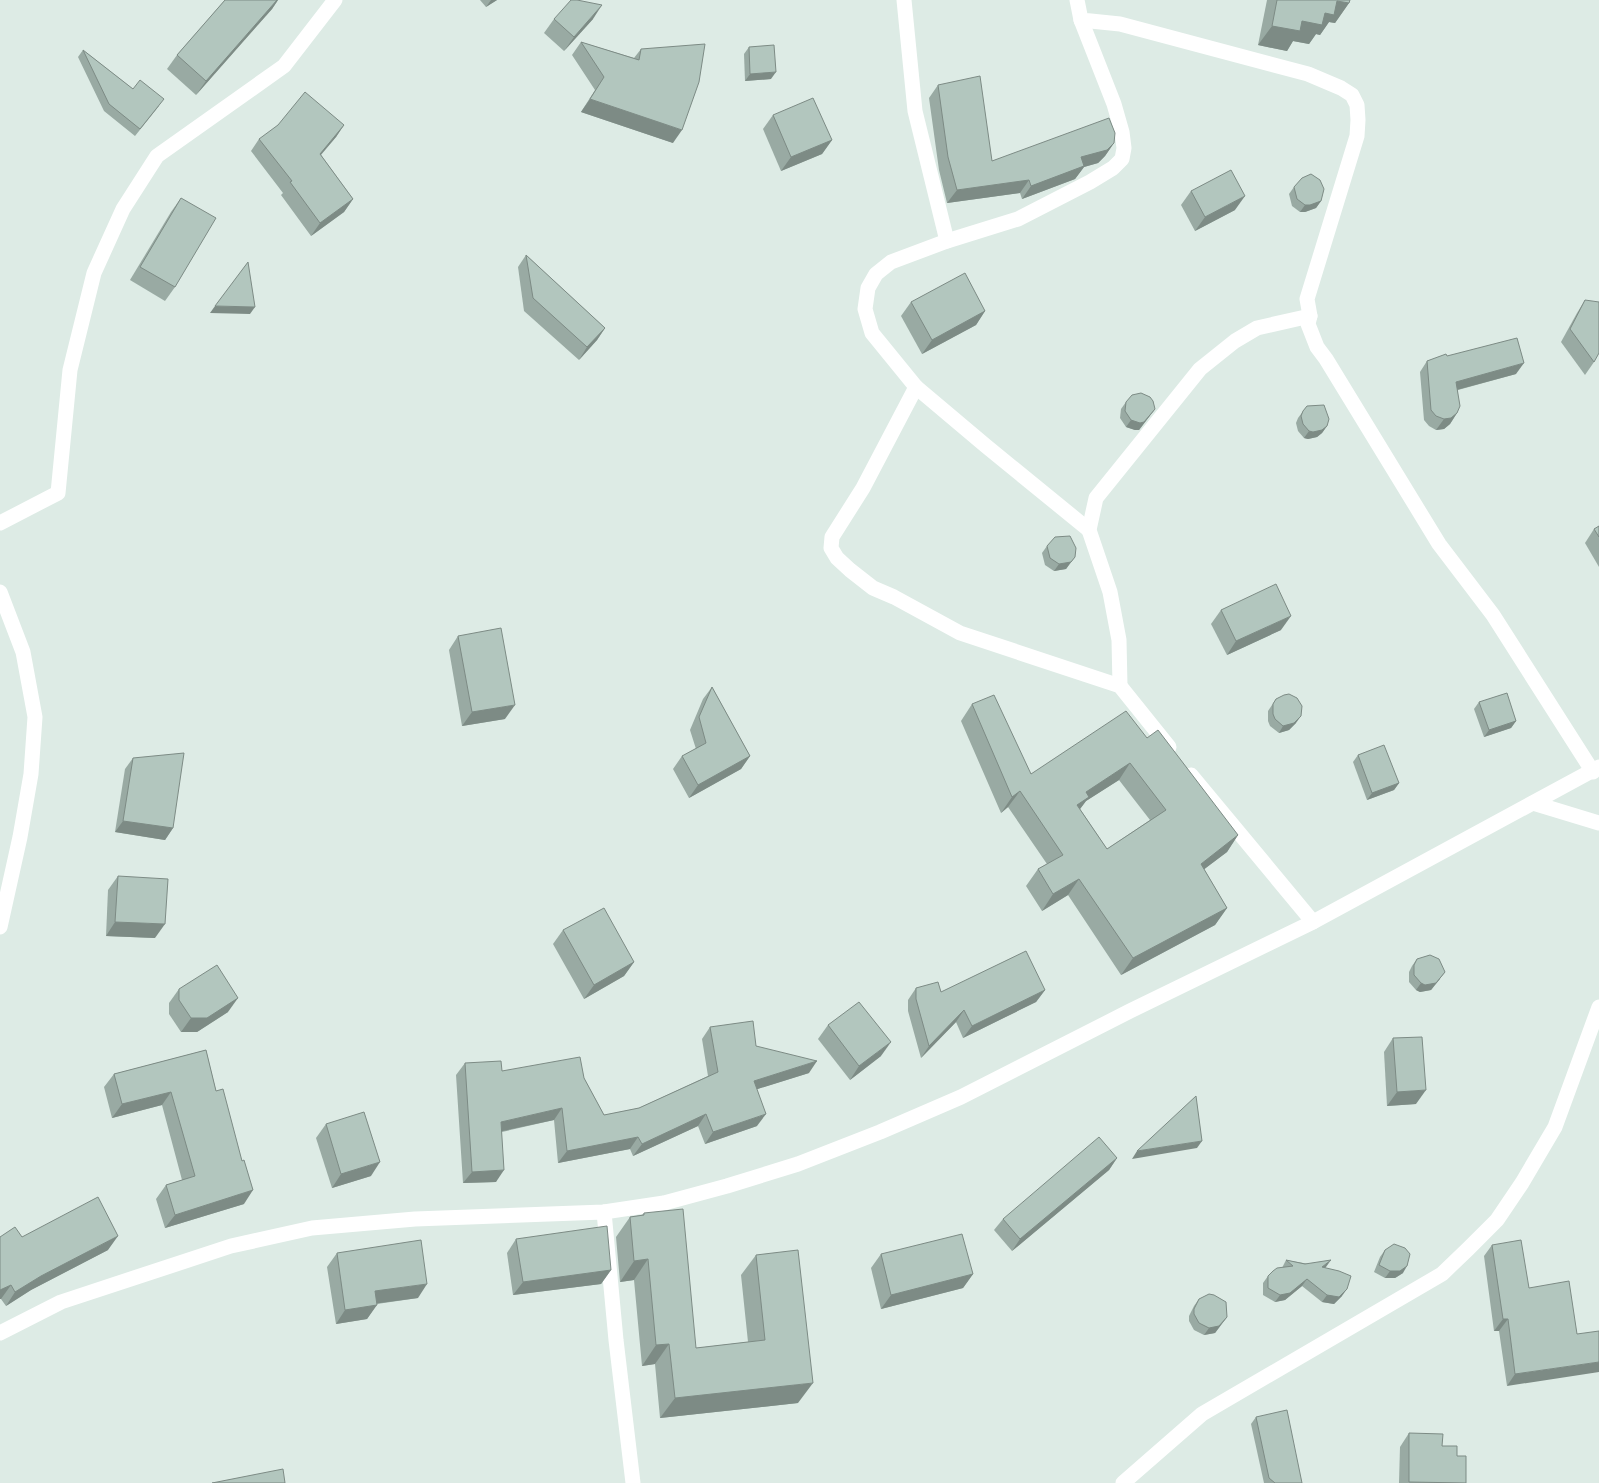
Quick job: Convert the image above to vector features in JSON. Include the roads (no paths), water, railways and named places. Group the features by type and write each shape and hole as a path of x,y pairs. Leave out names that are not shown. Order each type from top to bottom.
{"street":[{"path":"0,523 58,493 70,370 94,273 123,208 157,156 284,66 335,0"},
{"path":"904,0 914,111 946,241"},
{"path":"1077,0 1081,20 1114,104 1122,132 1124,148 1122,160 1090,182 1018,219 946,241 891,262 876,274 868,288 866,309 872,333 916,387 1089,530"},
{"path":"0,1333 61,1302 231,1246 312,1228 415,1219 604,1212 664,1203 798,1164 880,1132 961,1097 1130,1011 1312,922 1596,769 1493,615 1439,544 1317,347 1308,324 1310,316 1307,299 1357,136 1357,105 1352,95 1308,74 1120,24 1081,20"},
{"path":"1120,686 1119,640 1110,592 1089,530 1096,498 1200,369 1235,341 1257,328 1310,316"},
{"path":"916,387 863,488 832,537 831,548 837,558 873,588 894,597 960,633 1120,686 1312,922"},
{"path":"0,592 23,652 35,717 31,774 20,837 0,927"},
{"path":"1532,803 1599,823"},
{"path":"1123,1483 1202,1414 1442,1274 1497,1220 1522,1184 1555,1127 1599,1007"},
{"path":"604,1212 616,1340 634,1483"}]}
